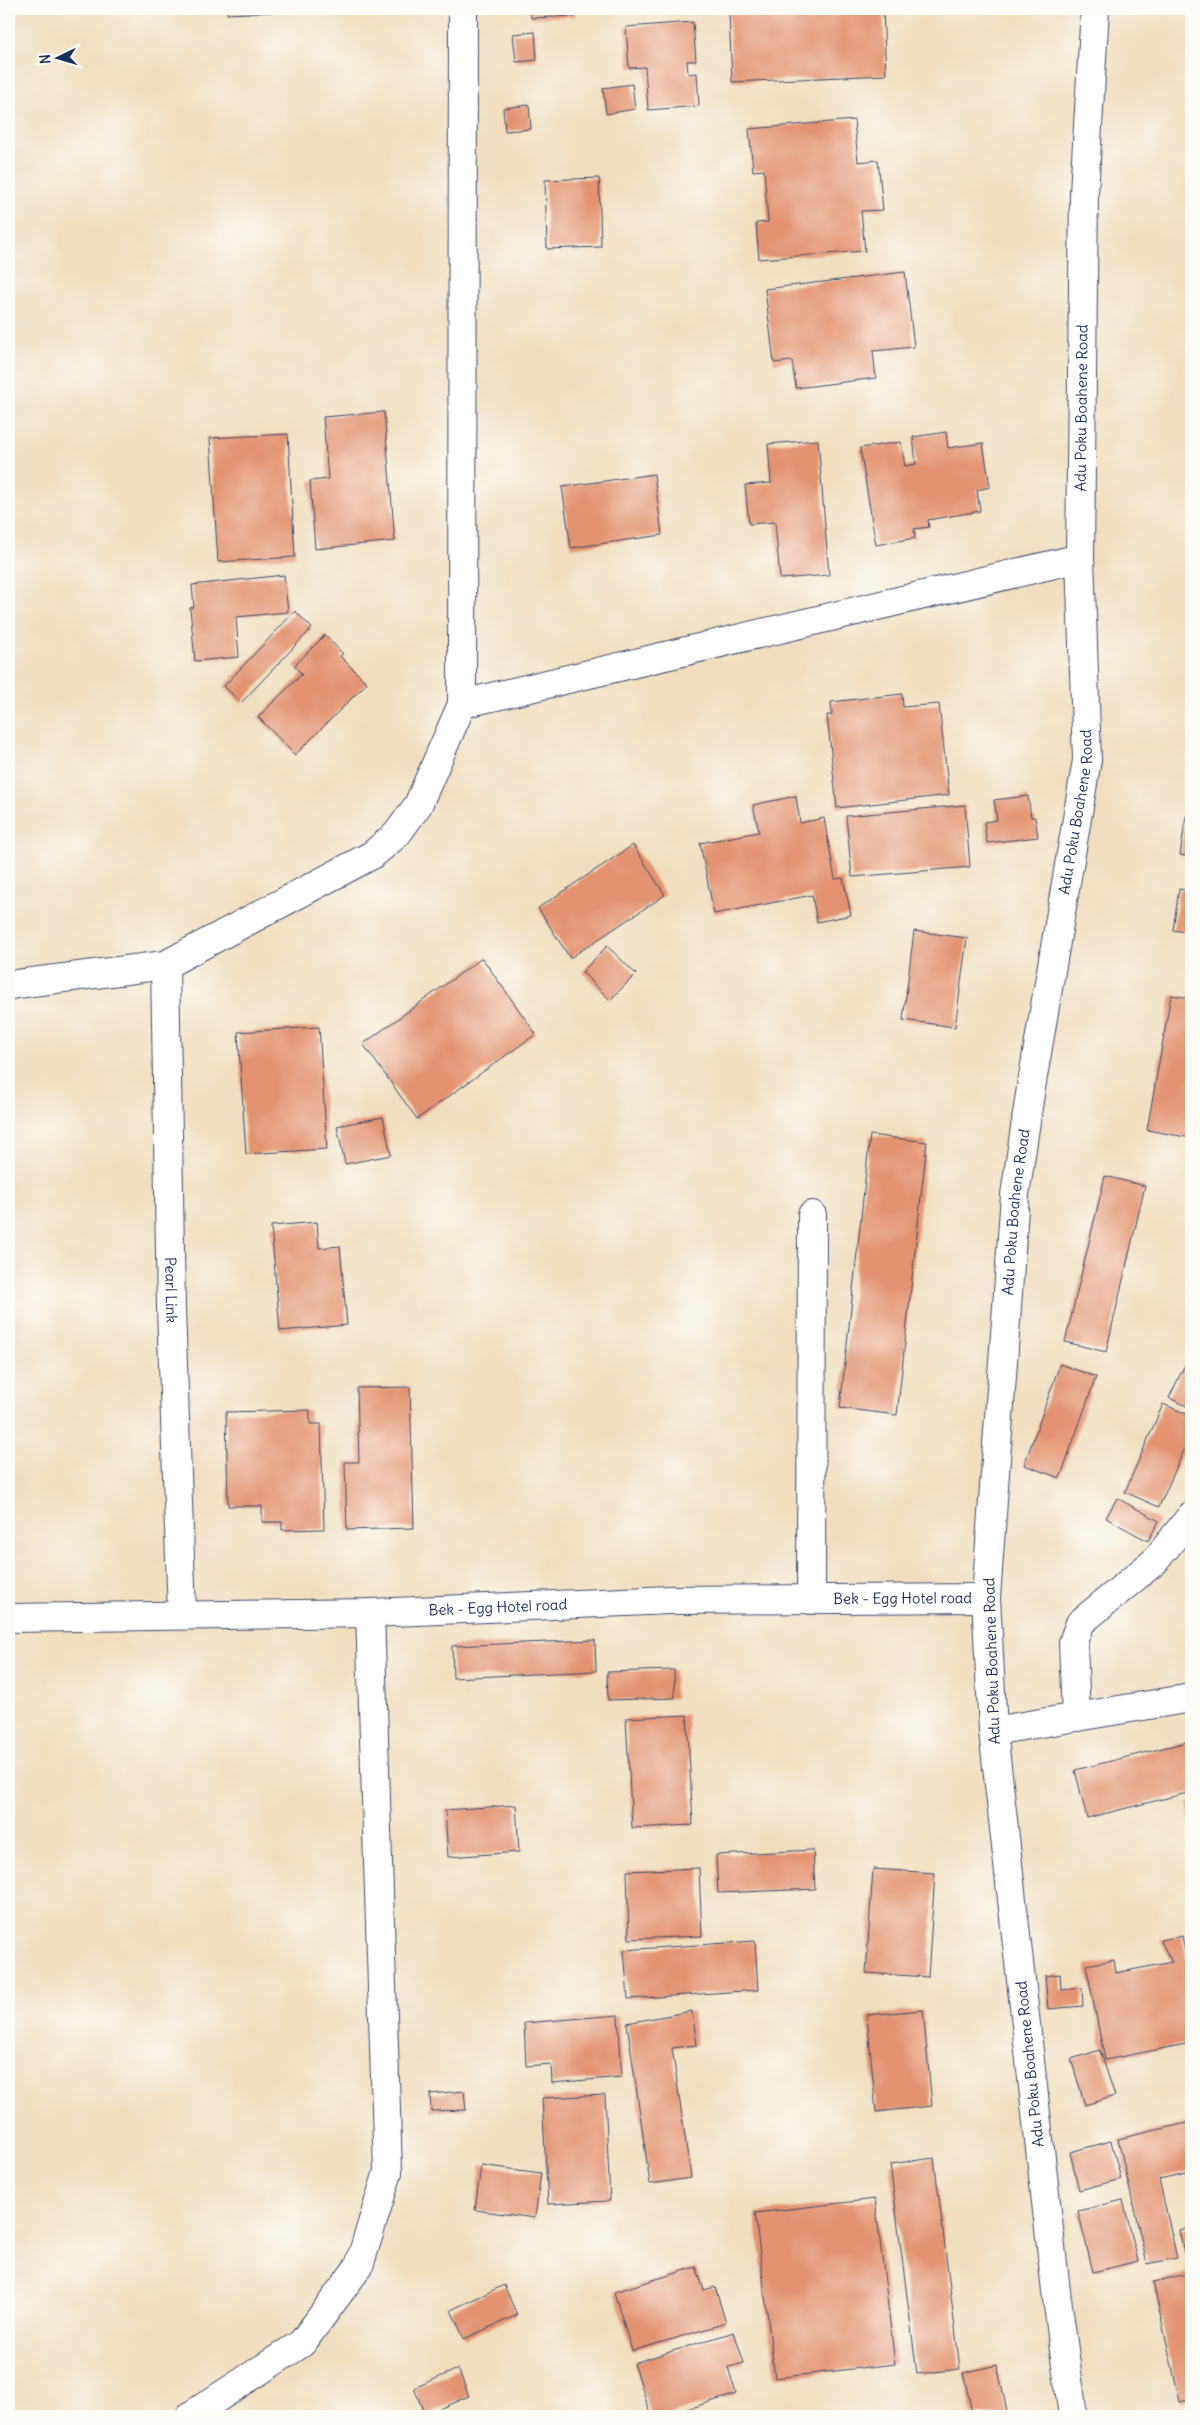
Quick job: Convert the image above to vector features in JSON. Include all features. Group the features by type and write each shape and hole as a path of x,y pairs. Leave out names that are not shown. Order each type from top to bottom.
{"street":[{"path":"9,985 165,964 372,855 398,834 418,805 462,704 463,9"},
{"name":"Adu Poku Boahene Road","path":"1073,2416 1056,2291 993,1731 986,1598 1015,1195 1030,1094 1087,760 1080,558 1084,193 1095,9"},
{"path":"462,704 1080,558"},
{"name":"Pearl Link","path":"165,964 171,1308 182,1614"},
{"path":"811,1600 812,1215"},
{"path":"1076,1717 1073,1642 1080,1623 1155,1561 1191,1516"},
{"name":"Bek - Egg Hotel road","path":"9,1618 182,1614 370,1613 671,1600 986,1598"},
{"path":"190,2416 302,2343 359,2266 388,2172 370,1613"},
{"path":"993,1731 1191,1698"}],"building":[{"path":"152,9 200,9 200,11 152,13"},
{"path":"227,9 273,9 273,12 227,14"},
{"path":"530,9 574,9 575,16 531,18"},
{"path":"643,9 662,9 662,10 643,12"},
{"path":"749,9 883,9 886,75 732,82 729,13 749,12"},
{"path":"693,22 696,61 687,61 688,74 697,73 699,106 648,110 645,67 629,68 626,27"},
{"path":"535,32 537,60 516,62 513,34"},
{"path":"632,84 635,109 606,114 603,88"},
{"path":"529,105 531,129 505,131 503,108"},
{"path":"854,120 858,162 878,160 883,210 861,211 865,251 759,259 756,223 768,222 764,170 753,171 749,129"},
{"path":"599,178 601,247 547,249 545,180"},
{"path":"905,272 914,347 873,351 876,378 796,388 792,361 774,363 765,289"},
{"path":"384,412 395,541 315,549 310,481 328,479 323,417"},
{"path":"946,432 948,448 983,443 990,487 977,490 980,511 928,520 929,527 914,529 915,538 876,545 860,448 901,442 905,466 916,464 913,437"},
{"path":"288,434 295,557 218,562 210,438"},
{"path":"818,440 829,575 780,579 775,522 749,524 745,485 771,483 768,444"},
{"path":"654,474 662,535 571,548 562,487"},
{"path":"284,575 288,612 236,617 239,657 195,661 190,608 194,607 192,585"},
{"path":"295,611 312,628 241,703 224,686"},
{"path":"325,635 343,654 340,656 367,683 295,755 258,717 302,674 294,666"},
{"path":"902,694 903,707 939,704 949,795 837,808 827,715 832,715 831,702"},
{"path":"796,796 800,823 824,818 835,879 843,878 851,915 817,922 812,895 714,914 700,843 759,832 753,805"},
{"path":"1028,796 1031,817 1035,817 1038,837 987,843 984,822 997,820 994,800"},
{"path":"965,805 970,867 852,877 846,816"},
{"path":"1186,816 1191,817 1191,857 1180,855"},
{"path":"633,845 665,895 570,958 538,908"},
{"path":"1179,889 1191,891 1191,933 1173,930"},
{"path":"914,931 967,938 955,1027 903,1020"},
{"path":"607,946 636,974 610,1000 582,972"},
{"path":"482,958 536,1034 417,1119 363,1044"},
{"path":"1171,995 1191,998 1191,1138 1147,1130"},
{"path":"319,1027 327,1149 246,1154 238,1032"},
{"path":"383,1117 391,1155 345,1164 337,1126"},
{"path":"870,1135 927,1142 897,1415 840,1408"},
{"path":"1105,1176 1145,1186 1106,1352 1065,1342"},
{"path":"317,1222 319,1248 340,1246 347,1325 280,1331 271,1226"},
{"path":"1191,1352 1191,1408 1169,1398"},
{"path":"1060,1364 1096,1377 1060,1478 1024,1465"},
{"path":"410,1387 414,1528 347,1530 345,1462 359,1462 357,1388"},
{"path":"1163,1404 1191,1416 1191,1434 1159,1507 1125,1492"},
{"path":"310,1410 310,1424 321,1424 324,1529 282,1530 282,1522 262,1522 262,1506 228,1506 226,1412"},
{"path":"1117,1498 1159,1521 1148,1541 1106,1518"},
{"path":"595,1640 596,1671 453,1678 452,1646"},
{"path":"674,1670 675,1698 608,1700 607,1672"},
{"path":"687,1715 693,1825 632,1828 626,1718"},
{"path":"1191,1741 1191,1792 1087,1818 1075,1770"},
{"path":"1191,1803 1191,1820 1190,1820 1187,1804"},
{"path":"516,1805 519,1852 448,1857 445,1810"},
{"path":"813,1850 815,1889 718,1893 716,1855"},
{"path":"699,1868 702,1936 629,1939 627,1871"},
{"path":"873,1869 935,1873 928,1977 866,1973"},
{"path":"1182,1936 1191,1981 1191,2043 1105,2060 1086,1965 1114,1960 1116,1973 1172,1962 1160,1940"},
{"path":"755,1941 758,1990 628,1999 624,1950"},
{"path":"1060,1974 1061,1990 1082,1988 1083,2006 1048,2009 1045,1976"},
{"path":"923,2010 932,2106 876,2112 867,2015"},
{"path":"692,2011 697,2045 672,2048 691,2178 650,2184 627,2023"},
{"path":"618,2015 622,2077 552,2083 551,2064 526,2066 524,2023"},
{"path":"1100,2050 1115,2096 1085,2105 1071,2059"},
{"path":"464,2091 466,2110 431,2111 430,2094"},
{"path":"605,2095 610,2201 548,2204 542,2098"},
{"path":"1191,2122 1191,2172 1159,2179 1177,2258 1147,2264 1118,2139"},
{"path":"1111,2141 1121,2179 1079,2190 1070,2152"},
{"path":"934,2158 960,2369 917,2374 890,2164"},
{"path":"481,2165 541,2173 535,2218 475,2210"},
{"path":"875,2199 895,2364 775,2378 755,2213"},
{"path":"1123,2200 1138,2261 1093,2272 1078,2211"},
{"path":"1191,2227 1191,2250 1184,2252 1179,2230"},
{"path":"696,2267 704,2290 715,2287 726,2323 632,2351 614,2292"},
{"path":"1191,2273 1191,2399 1180,2402 1153,2282"},
{"path":"504,2285 517,2315 464,2339 451,2310"},
{"path":"734,2332 744,2363 728,2367 736,2394 664,2416 651,2416 634,2363"},
{"path":"997,2365 1008,2416 973,2416 963,2373"},
{"path":"458,2369 469,2396 425,2415 414,2388"}]}
